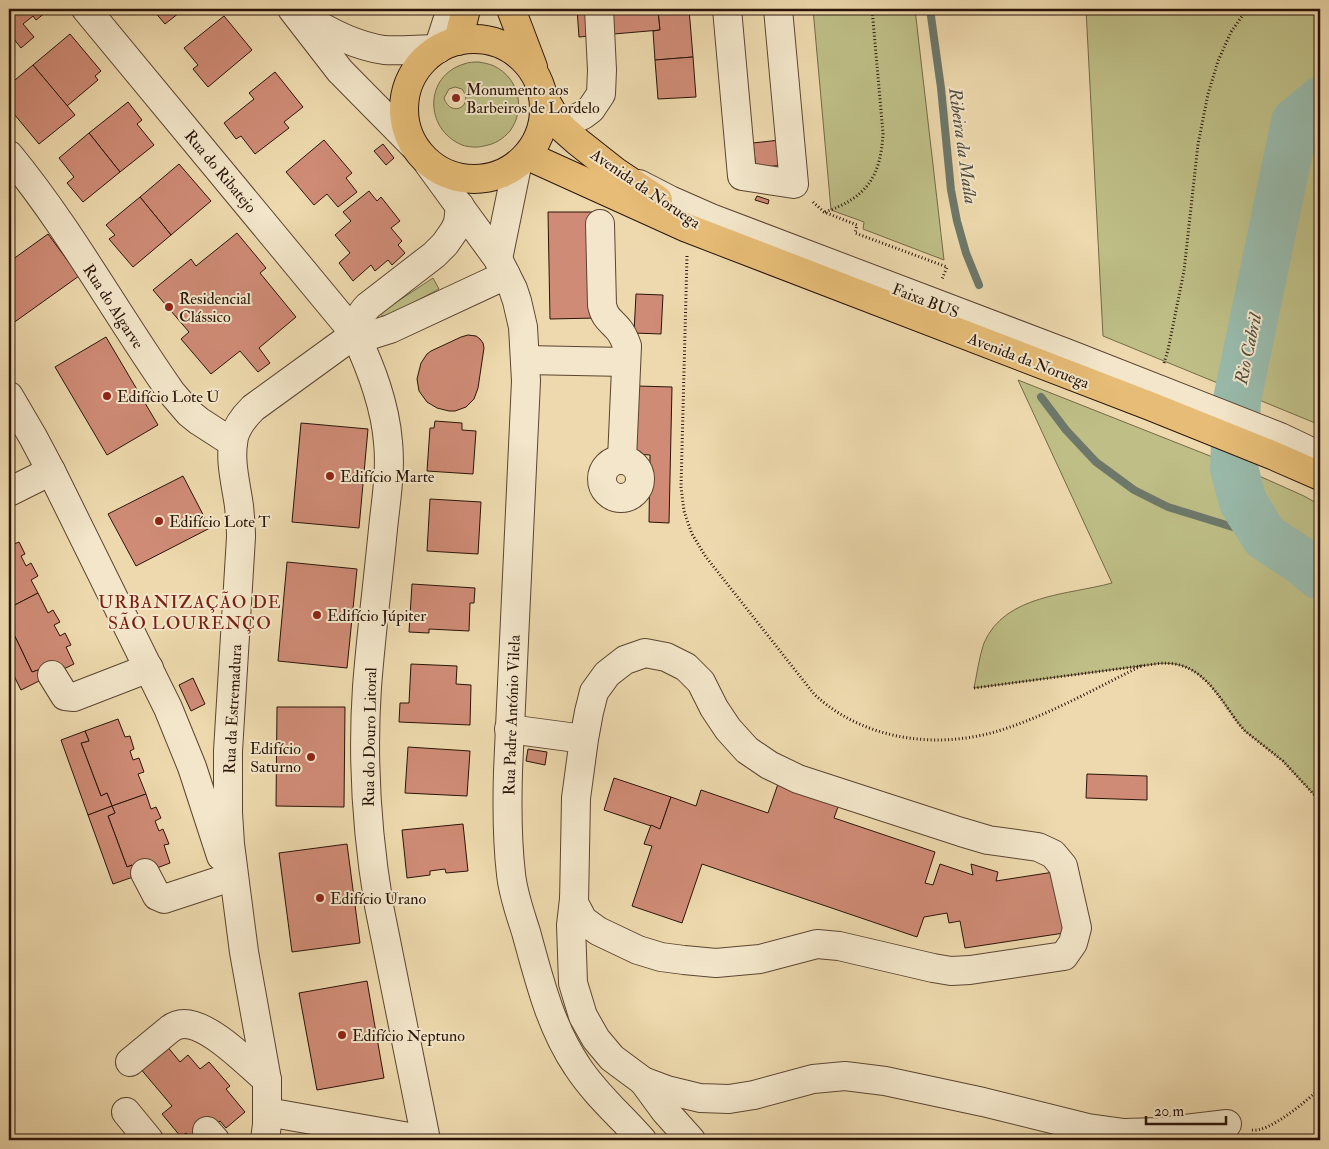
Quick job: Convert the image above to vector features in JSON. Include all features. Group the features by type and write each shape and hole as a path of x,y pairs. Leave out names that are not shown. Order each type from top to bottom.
{"main road":[{"path":"448,45 466,9"},
{"path":"511,9 539,86 544,119 539,138 523,161 492,178 469,180 447,175 420,154 405,124 403,102 409,81 421,63 448,45 480,39 502,45 521,56 539,86"},
{"name":"Avenida da Noruega","path":"539,86 560,126 592,153 616,172 737,246"},
{"name":"Avenida da Noruega","path":"523,161 687,228 1153,397 1276,446 1320,476"}],"street":[{"name":"Rua do Ribatejo","path":"86,9 355,334"},
{"path":"293,9 331,32 384,50 448,45"},
{"path":"293,9 340,71 420,154"},
{"path":"321,9 339,21 357,28 448,45"},
{"path":"448,45 451,9"},
{"path":"560,126 591,109 601,94 602,77 598,9"},
{"path":"727,9 742,176 794,184 778,9"},
{"name":"Rua Padre António Vilela","path":"420,154 460,206 502,267 517,301 524,338 526,391 507,813 511,876 517,903 539,980 552,1018 563,1042 578,1067 595,1089 642,1140"},
{"name":"Rua do Algarve","path":"9,155 63,228 171,392 189,413 233,442"},
{"path":"460,206 458,223 445,244 434,255 368,306 360,315 355,334 371,335 390,329 502,267 523,161"},
{"name":"Faixa BUS","path":"616,172 670,200 711,218 1153,397"},
{"path":"600,224 602,305 608,320 618,328 627,346 622,460"},
{"name":"Rua da Estremadura","path":"265,1140 267,1080 250,993 230,844 228,781 230,725 241,537 239,506 232,463 233,442 239,425 253,408 355,334"},
{"name":"Rua do Douro Litoral","path":"355,334 378,393 386,427 389,453 388,480 367,686 365,756 368,823 378,906 426,1140"},
{"path":"525,360 626,362"},
{"path":"9,396 51,471 168,708 184,745 203,799 238,913"},
{"path":"1276,446 1320,456"},
{"path":"9,492 51,471"},
{"path":"645,653 666,657 686,667 701,682 714,708 728,729 747,750 798,779 988,840 1038,847 1053,854 1063,866 1077,928 1073,943 1064,956 970,970 951,971 839,946 817,944 760,959 716,963 660,957 638,950 598,931 583,920 574,903 576,798 584,739 594,692 607,674 625,660 645,653"},
{"path":"52,675 65,696 74,697 149,668"},
{"path":"510,729 584,739"},
{"path":"145,873 156,896 160,899 228,878"},
{"path":"575,890 571,925 571,954 574,982 583,1016 596,1039 612,1058 643,1082 665,1111 691,1140"},
{"path":"130,1062 174,1026 185,1024 198,1027 220,1039 267,1080"},
{"path":"643,1082 700,1098 729,1098 754,1095 812,1078 845,1076 885,1081 983,1102 1088,1128 1124,1133 1160,1132 1227,1124"},
{"path":"126,1112 149,1140"},
{"path":"266,1112 426,1140"}],"path":[{"path":"824,212 839,207 862,193 872,179 879,163 883,133 872,9"},
{"path":"1153,397 1168,350 1184,271 1198,144 1208,94 1218,61 1231,32 1247,9"},
{"path":"687,228 681,487 684,511 692,534 709,563 823,703 845,718 886,734 918,739 963,738 992,732 1032,718 1143,665"},
{"path":"974,688 1143,665 1176,664 1194,671 1202,677 1245,731 1283,761 1320,801"},
{"path":"1227,1124 1258,1131 1282,1118 1308,1100 1320,1088"}],"green space":[{"path":"813,9 915,9 944,260 863,229 864,222 831,210"},
{"path":"1086,9 1320,9 1320,425 1103,336"},
{"path":"477,62 494,66 503,71 514,86 519,104 515,122 507,134 492,144 473,147 462,145 450,137 441,127 435,116 434,103 441,79 451,70 466,63","holes":["455,87 462,89 466,101 464,105 456,109 451,108 444,98 449,89"]},
{"path":"433,278 439,289 384,318 380,313"},
{"path":"1018,380 1248,471 1320,505 1320,801 1283,761 1245,731 1204,679 1186,667 1165,663 974,688 984,643 994,627 1007,615 1022,606 1040,599 1112,583"}],"building":[{"path":"9,9 50,9 36,20 33,16 23,24 34,37 21,48 9,33"},
{"path":"145,9 184,9 165,24 153,10 149,13"},
{"path":"577,9 658,9 660,30 579,37"},
{"path":"658,9 689,9 693,57 655,60 653,31 660,30"},
{"path":"224,16 252,50 208,87 193,69 198,65 184,48"},
{"path":"9,33 15,41 9,47"},
{"path":"70,34 101,71 95,76 98,80 67,106 33,65"},
{"path":"693,57 696,97 658,99 655,60"},
{"path":"33,65 75,115 39,144 9,108 9,85"},
{"path":"275,72 303,107 284,122 289,128 255,154 241,136 236,139 224,123 254,99 249,93"},
{"path":"128,102 142,120 137,124 154,145 120,172 89,133"},
{"path":"89,133 120,172 83,202 67,183 74,177 59,158"},
{"path":"324,140 352,173 346,178 357,192 338,207 327,194 314,205 286,172"},
{"path":"780,140 783,165 756,168 753,143"},
{"path":"383,144 394,158 386,165 374,151"},
{"path":"179,164 211,201 171,235 140,197"},
{"path":"369,191 377,201 381,197 400,221 391,228 402,241 398,245 405,253 392,265 388,260 375,271 371,265 353,281 339,263 350,253 335,235 351,221 343,212"},
{"path":"757,196 769,200 768,204 755,200"},
{"path":"140,197 171,235 133,267 109,239 115,235 106,225"},
{"path":"548,212 595,212 597,318 550,319"},
{"path":"237,233 266,268 260,273 296,317 259,348 270,363 258,372 240,351 211,374 181,339 189,332 153,290 191,259 196,266"},
{"path":"48,234 79,276 9,326 9,262"},
{"path":"636,294 663,295 661,334 634,333"},
{"path":"468,335 476,336 480,339 484,348 478,388 474,399 466,407 455,411 437,408 427,402 419,391 417,379 421,363 431,351"},
{"name":"Edifício Lote U","path":"106,337 158,425 107,455 55,367"},
{"path":"637,386 672,387 669,523 649,522 650,455 635,454"},
{"path":"435,421 462,423 462,430 476,431 473,474 427,471 430,428 434,428"},
{"name":"Edifício Marte","path":"301,423 368,429 359,528 292,522"},
{"name":"Edifício Lote T","path":"183,476 210,528 136,566 108,514"},
{"path":"430,499 481,502 478,554 427,551"},
{"path":"9,534 14,544 19,542 25,554 21,556 26,566 31,563 38,576 31,580 38,593 9,608"},
{"name":"Edifício Júpiter","path":"287,562 357,569 347,668 278,661"},
{"path":"412,584 475,588 474,603 470,603 469,631 429,629 429,633 409,632"},
{"path":"38,593 48,613 53,610 60,622 54,625 60,636 65,633 71,645 66,647 74,664 43,679 38,670 32,672 9,624 14,621 9,608"},
{"path":"9,610 14,621 9,624"},
{"path":"9,624 32,672 38,670 43,679 21,690 9,666"},
{"path":"411,664 457,666 456,684 471,685 470,725 399,722 400,703 409,703"},
{"path":"193,678 205,704 191,711 179,685"},
{"name":"Edifício Saturno","path":"277,707 345,707 344,807 276,806"},
{"path":"118,719 125,737 130,736 134,749 130,751 133,760 139,758 144,772 138,774 146,794 112,806 107,793 101,796 81,743 89,741 85,731"},
{"path":"85,731 89,741 81,743 101,796 107,793 112,806 88,815 61,740"},
{"path":"408,747 470,751 467,796 405,793"},
{"path":"528,749 547,752 545,765 526,761"},
{"path":"1087,774 1147,776 1147,800 1086,798"},
{"path":"614,778 671,797 660,829 604,810"},
{"path":"778,784 839,804 834,818 935,852 925,883 933,885 940,864 973,875 971,864 998,872 996,881 1054,872 1064,933 965,948 960,921 949,923 947,913 924,917 917,937 702,864 682,923 632,906 652,846 644,844 651,825 660,829 671,797 696,806 701,790 768,813"},
{"path":"146,794 151,809 156,807 161,818 155,821 159,831 163,829 169,844 164,845 170,863 136,876 132,865 127,867 108,816 115,813 112,806"},
{"path":"112,806 115,813 108,816 127,867 132,865 136,876 113,884 88,815"},
{"path":"463,824 468,871 446,873 445,869 430,871 430,875 407,878 402,830"},
{"name":"Edifício Urano","path":"347,844 360,943 292,952 279,853"},
{"name":"Edifício Neptuno","path":"367,981 384,1078 317,1090 299,993"},
{"path":"166,1045 180,1062 188,1055 200,1069 209,1062 230,1086 226,1089 245,1112 226,1128 220,1121 196,1140 193,1140 186,1133 181,1137 162,1114 172,1106 139,1067"}],"waterway":[{"name":"Ribeira da Maíla","path":"930,9 941,88 951,190 966,253 979,285"},
{"name":"Rio Cabril","path":"1320,101 1295,122 1237,400 1234,468 1243,502 1265,537 1320,576"},
{"name":"Ribeira da Maíla","path":"1041,397 1066,430 1096,462 1134,490 1168,507 1265,537"}],"place":[{"name":"Monumento aos Barbeiros de Lordelo","path":"456,98"},
{"name":"Residencial Clássico","path":"169,307"},
{"name":"Edifício Lote U","path":"107,396"},
{"name":"Edifício Marte","path":"330,476"},
{"name":"Edifício Lote T","path":"159,521"},
{"name":"Edifício Júpiter","path":"317,615"},
{"name":"Edifício Saturno","path":"311,757"},
{"name":"Edifício Urano","path":"320,898"},
{"name":"Edifício Neptuno","path":"342,1035"}],"district":[{"name":"URBANIZAÇÃO DE SÃO LOURENÇO","path":"190,612"}]}
